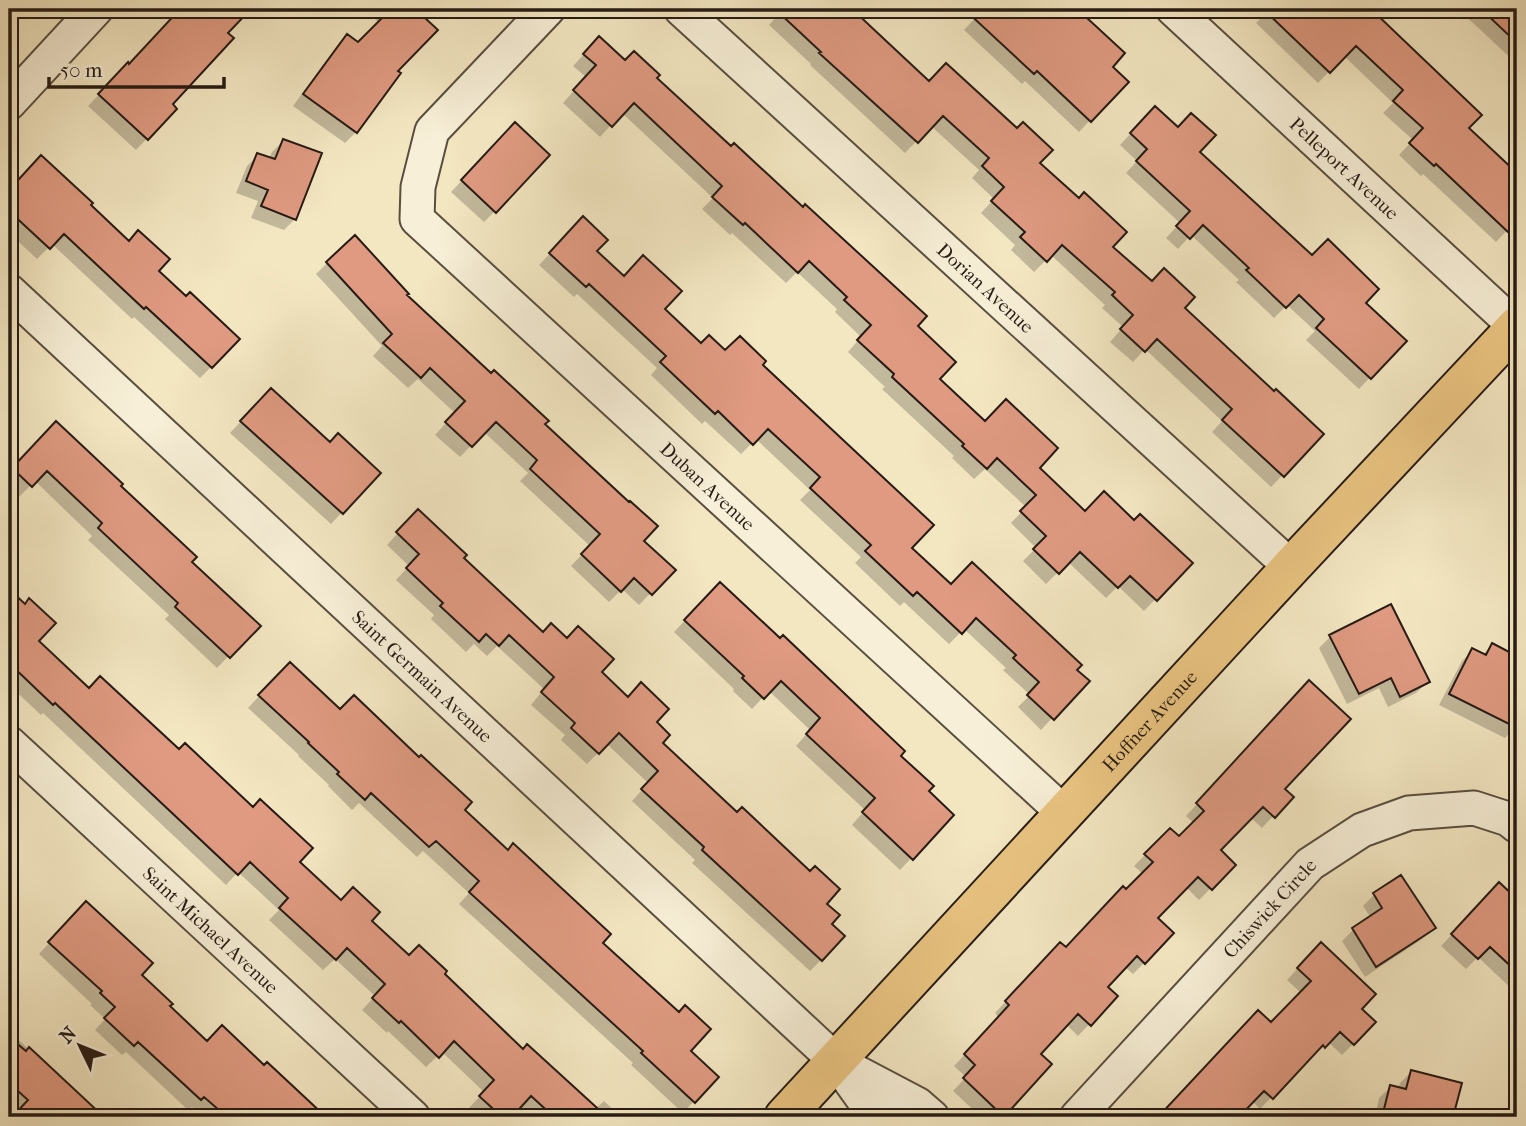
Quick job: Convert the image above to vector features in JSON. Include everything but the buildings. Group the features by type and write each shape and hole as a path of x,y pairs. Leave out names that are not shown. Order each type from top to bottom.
{"main road":[{"name":"Hoffner Avenue","path":"784,1117 1517,327"}],"street":[{"path":"9,103 96,9"},
{"name":"Duban Avenue","path":"548,9 432,131 418,187 417,219 1064,813"},
{"name":"Dorian Avenue","path":"681,9 1292,568"},
{"name":"Pelleport Avenue","path":"1173,9 1517,327"},
{"name":"Saint Germain Avenue","path":"9,291 836,1061"},
{"name":"Saint Michael Avenue","path":"9,743 413,1117"},
{"name":"Chiswick Circle","path":"1077,1117 1310,864 1362,830 1409,813 1474,808 1507,819 1517,826"},
{"path":"836,1061 876,1117"},
{"path":"836,1061 918,1104 932,1117"}]}
